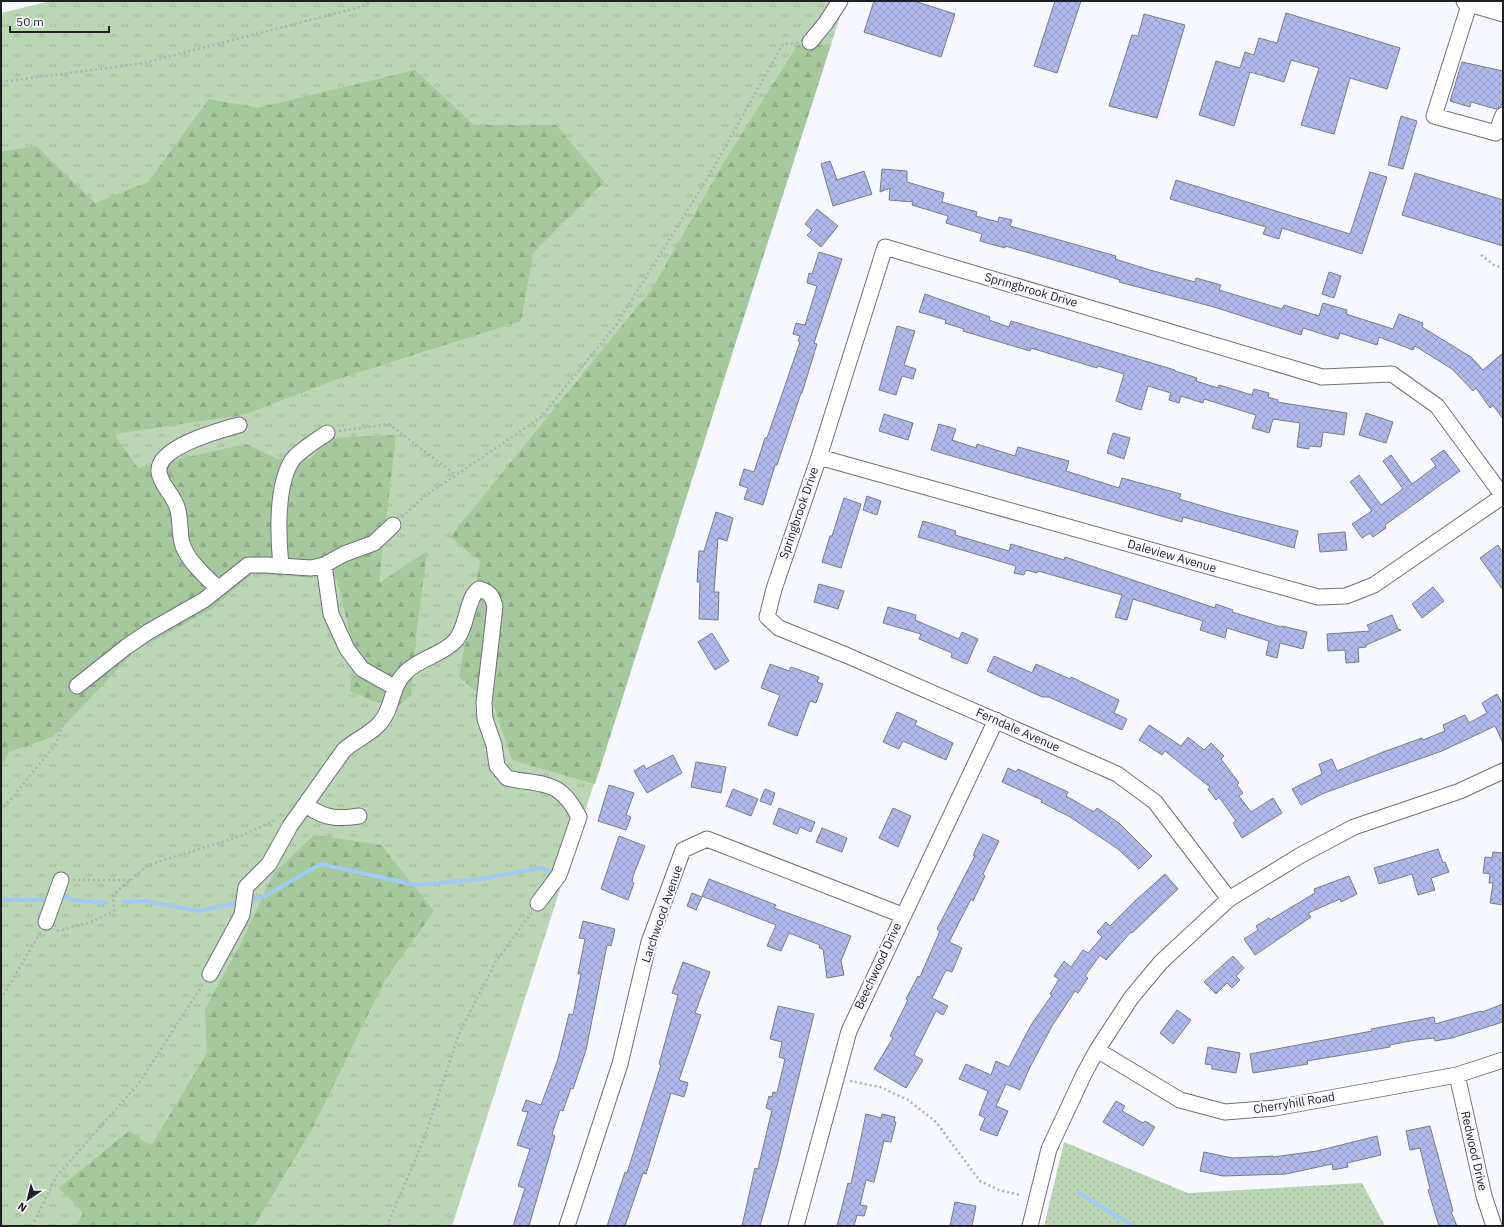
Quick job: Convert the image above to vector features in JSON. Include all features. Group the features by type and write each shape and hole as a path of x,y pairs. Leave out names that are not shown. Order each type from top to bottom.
{"main road":[{"path":"1468,2 1503,12"}],"street":[{"path":"810,42 825,24 840,1"},
{"path":"1468,2 1434,116 1496,133 1503,115"},
{"name":"Springbrook Drive","path":"767,617 774,589 885,247 1322,376 1392,374 1437,406 1503,496"},
{"path":"218,589 191,558 183,545 178,507 174,497 163,484 159,471 160,462 173,450 210,433 239,425"},
{"path":"281,566 279,530 282,492 291,462 327,432"},
{"name":"Daleview Avenue","path":"818,457 1318,597 1346,596 1374,585 1503,496"},
{"path":"77,686 148,632 204,600 248,565 311,568 324,565 344,554 374,543 393,525"},
{"path":"324,565 331,614 347,648 362,668 394,687"},
{"path":"210,974 242,915 245,889 269,864 290,826 344,750 352,742 380,723 392,700 394,687 402,676 414,665 455,641 466,621 471,598 479,589 486,591 492,596 495,606 484,703 485,719 494,745 497,766 507,778 552,786 566,798 579,817 559,875 538,903"},
{"name":"Ferndale Avenue","path":"767,617 779,628 846,655 1117,774 1155,802 1229,899"},
{"name":"Beechwood Drive","path":"796,1226 849,1031 902,915 996,720"},
{"path":"1030,1226 1049,1149 1097,1050 1131,998 1161,962 1229,899 1301,855 1354,827 1460,791 1503,771"},
{"path":"308,800 310,807 326,816 336,819 358,816"},
{"name":"Larchwood Avenue","path":"567,1226 620,1064 650,942 683,850 706,839 902,915"},
{"path":"49,924 60,884"},
{"name":"Cherryhill Road","path":"1097,1050 1180,1100 1225,1112 1275,1108 1457,1074 1503,1060"},
{"name":"Redwood Drive","path":"1457,1074 1484,1196 1494,1226"}],"path":[{"path":"1,82 144,63 357,8 373,1"},
{"path":"393,525 425,496 540,418 616,325 707,179 784,44 810,42"},
{"path":"1481,255 1494,265 1503,268"},
{"path":"327,432 390,424 456,475"},
{"path":"1,811 56,744 77,686"},
{"path":"1,999 39,936 49,924 91,922 114,911 113,894 148,865 241,836 280,818"},
{"path":"60,884 130,880"},
{"path":"387,1226 423,1141 459,1034 495,963 538,903"},
{"path":"39,936 49,924"},
{"path":"32,1226 56,1177 139,1083 210,974"},
{"path":"836,1078 880,1088 908,1100 936,1122 980,1181 999,1190 1020,1195"}],"green space":[{"path":"51,1 845,1 452,1226 1,1226 1,13"},
{"path":"831,44 595,784 512,760 494,706 459,677 480,561 450,537 652,289 723,164 797,46"},
{"path":"415,70 474,125 556,125 604,182 533,253 521,321 338,379 243,415 114,434 138,468 246,444 278,459 310,459 332,438 396,435 379,583 427,551 416,637 411,695 398,706 372,701 350,691 354,651 337,579 252,574 212,609 135,651 53,737 9,752 1,767 1,152 36,146 95,203 148,182 209,99 257,108"},
{"path":"314,835 381,845 434,911 385,980 312,1129 254,1226 76,1226 83,1213 59,1188 129,1131 151,1146 207,1053 205,1009 239,947 274,873"},
{"path":"1064,1142 1188,1193 1362,1183 1385,1226 1044,1226"}],"building":[{"path":"874,1 914,1 955,14 941,57 864,32"},
{"path":"1055,1 1081,1 1057,73 1034,66"},
{"path":"1286,13 1400,48 1387,89 1350,78 1334,134 1301,125 1319,68 1291,60 1284,82 1250,72 1234,126 1199,115 1216,61 1240,68 1245,52 1254,55 1259,38 1277,43"},
{"path":"1144,14 1185,25 1157,118 1109,106 1132,35 1138,36"},
{"path":"1462,62 1503,71 1503,100 1501,106 1496,109 1471,102 1470,107 1450,101"},
{"path":"1401,116 1417,121 1403,169 1388,165"},
{"path":"830,161 837,180 864,171 872,194 833,206 821,164"},
{"path":"882,169 907,171 907,182 944,193 942,202 977,212 976,216 998,222 999,217 1012,220 1010,226 1116,256 1115,259 1150,270 1195,282 1196,278 1221,285 1219,290 1282,309 1284,305 1319,316 1323,303 1347,310 1346,314 1393,329 1399,314 1423,323 1422,327 1471,357 1483,370 1503,353 1503,419 1493,405 1490,408 1476,388 1473,391 1452,369 1415,346 1413,350 1379,337 1377,345 1340,333 1338,339 1303,328 1301,335 1214,307 1119,282 1120,280 1085,269 1005,246 1005,248 980,241 982,234 946,223 948,216 912,205 913,202 889,200 890,188 880,192"},
{"path":"1370,172 1387,177 1362,254 1282,228 1279,239 1263,234 1266,227 1170,199 1176,180 1350,234"},
{"path":"1415,173 1503,200 1503,246 1402,215"},
{"path":"817,209 838,226 821,247 807,235 812,230 805,224"},
{"path":"819,252 842,259 814,343 817,344 802,393 777,465 775,465 763,505 744,499 748,488 739,485 744,469 754,472 800,342 798,341 800,336 793,334 796,323 805,325 817,286 807,283 809,273 812,274"},
{"path":"1329,272 1341,276 1334,298 1322,294"},
{"path":"925,294 990,317 989,320 1009,327 1011,321 1175,370 1197,378 1196,381 1218,388 1219,385 1252,395 1254,389 1269,393 1268,397 1278,400 1277,402 1347,413 1344,435 1323,432 1321,447 1309,446 1309,449 1297,447 1300,423 1273,419 1269,433 1252,428 1256,415 1204,399 1203,403 1181,396 1179,403 1169,400 1171,393 1148,386 1141,410 1131,407 1116,401 1124,374 1098,366 1097,368 1031,348 1030,351 963,331 964,329 945,323 946,320 919,312"},
{"path":"897,326 915,331 904,365 916,369 913,379 902,376 896,395 879,390"},
{"path":"1366,413 1393,422 1386,443 1359,435"},
{"path":"884,414 913,423 908,440 879,431"},
{"path":"939,424 956,429 952,440 976,448 977,444 1015,456 1018,447 1069,461 1066,471 1119,488 1122,478 1181,494 1179,499 1230,514 1298,531 1294,548 1183,517 1182,522 931,450"},
{"path":"1113,433 1130,438 1124,459 1107,453"},
{"path":"1444,450 1460,471 1385,525 1386,528 1373,537 1370,533 1362,538 1352,524 1372,511 1350,482 1359,475 1381,505 1403,489 1383,461 1391,455 1412,484 1436,466 1431,459"},
{"path":"867,496 881,501 877,515 863,510"},
{"path":"844,498 861,504 841,568 822,562"},
{"path":"716,512 733,518 727,541 718,538 714,592 719,592 718,620 699,619 700,582 697,582 699,551 704,551"},
{"path":"923,521 956,531 955,535 1009,551 1011,544 1064,560 1065,557 1215,608 1216,604 1233,610 1232,612 1281,627 1307,632 1303,649 1280,643 1277,658 1266,655 1269,641 1227,628 1225,638 1200,630 1203,621 1133,599 1127,620 1115,617 1122,595 1038,571 1037,573 1026,570 1024,575 1014,573 1016,566 918,537"},
{"path":"1345,532 1347,550 1320,552 1318,534"},
{"path":"1498,545 1503,553 1503,590 1480,558"},
{"path":"819,584 844,591 838,609 814,602"},
{"path":"1433,587 1444,601 1422,618 1412,604"},
{"path":"888,607 916,615 915,620 959,639 962,632 978,639 967,664 951,657 952,653 919,639 921,634 883,623"},
{"path":"1392,615 1398,629 1401,630 1366,645 1366,647 1358,648 1359,662 1346,663 1345,650 1328,651 1327,634 1370,631 1367,625"},
{"path":"712,633 729,661 715,670 698,642"},
{"path":"994,656 1032,673 1036,664 1070,679 1071,677 1119,700 1114,713 1127,719 1122,730 1049,697 1042,697 987,671"},
{"path":"770,664 789,671 791,667 819,677 817,682 823,684 816,703 810,701 797,736 768,725 780,695 761,688"},
{"path":"1497,694 1503,705 1503,743 1495,726 1442,751 1322,794 1301,805 1292,789 1322,774 1319,764 1332,759 1337,771 1383,752 1422,738 1423,740 1445,731 1443,725 1465,715 1469,723 1487,713 1482,703"},
{"path":"897,712 917,721 915,725 953,743 946,760 903,741 899,749 883,742"},
{"path":"1149,725 1181,746 1188,737 1204,750 1211,743 1224,756 1221,759 1239,783 1237,785 1243,793 1239,796 1251,812 1273,798 1282,813 1242,838 1233,823 1236,821 1219,797 1216,800 1208,789 1210,787 1165,751 1162,755 1139,740"},
{"path":"673,755 682,773 647,793 634,771 644,765 646,769"},
{"path":"696,762 726,767 721,793 691,787"},
{"path":"1008,768 1016,772 1018,769 1068,792 1066,796 1094,812 1097,808 1119,823 1152,856 1139,869 1118,849 1070,817 1041,802 1042,800 1002,782"},
{"path":"609,785 634,793 626,815 631,817 626,830 598,821"},
{"path":"733,789 758,799 751,816 726,806"},
{"path":"765,789 775,793 771,805 760,801"},
{"path":"779,808 815,822 811,832 800,827 797,834 773,824"},
{"path":"893,808 911,816 898,847 879,838"},
{"path":"822,828 847,838 842,852 816,842"},
{"path":"983,834 999,841 983,874 985,876 973,901 971,899 949,942 962,948 952,972 946,970 932,998 948,1006 943,1015 936,1011 914,1055 923,1060 906,1088 874,1069 893,1038 890,1036 908,1000 906,999 918,976 920,977 940,931 937,929 975,856 973,855"},
{"path":"619,836 645,846 633,876 632,882 634,883 628,900 601,889"},
{"path":"1438,849 1443,863 1445,862 1449,872 1431,878 1435,890 1418,895 1412,874 1379,884 1374,868"},
{"path":"1493,852 1503,853 1503,905 1490,903 1493,883 1489,883 1490,874 1483,873 1485,857 1492,858"},
{"path":"1165,874 1178,889 1132,933 1131,932 1106,960 1100,955 1085,976 1088,978 1078,993 1075,991 1052,1026 1030,1067 1020,1090 1006,1084 996,1106 1008,1111 997,1136 980,1130 985,1118 979,1115 988,1091 959,1079 966,1064 991,1075 996,1061 1009,1067 1031,1025 1052,995 1050,994 1059,979 1054,976 1064,961 1071,967 1083,950 1088,953 1102,937 1097,932 1106,922 1110,926"},
{"path":"1349,876 1357,894 1341,902 1340,899 1308,913 1311,917 1255,955 1244,939 1258,930 1256,926 1269,918 1270,920 1315,893 1314,889"},
{"path":"709,879 776,905 774,908 851,936 841,961 844,975 827,978 823,949 819,948 820,945 789,933 781,951 767,946 776,925 702,896"},
{"path":"692,893 702,897 696,910 687,906"},
{"path":"583,921 615,929 611,946 607,945 586,1050 573,1089 571,1088 563,1111 560,1110 552,1134 555,1136 529,1226 513,1226 525,1188 518,1186 530,1149 517,1145 528,1112 522,1111 526,1100 541,1105 558,1059 569,1014 573,1015 581,974 578,974 585,939 579,938"},
{"path":"1233,956 1244,968 1236,976 1240,980 1232,988 1227,983 1216,994 1204,982"},
{"path":"683,962 710,972 695,1013 701,1015 679,1080 688,1083 684,1097 671,1093 646,1174 643,1173 625,1226 607,1226 625,1172 627,1173 661,1065 659,1064 678,995 672,993"},
{"path":"1503,1004 1503,1022 1452,1038 1435,1041 1434,1038 1416,1040 1389,1045 1390,1047 1307,1061 1308,1064 1253,1073 1250,1054 1372,1031 1371,1029 1434,1017 1435,1024 1481,1011 1482,1012"},
{"path":"778,1006 814,1014 778,1162 760,1226 742,1226 755,1168 758,1169 772,1110 766,1108 769,1096 772,1097 773,1092 777,1093 785,1059 779,1057 782,1042 770,1039"},
{"path":"1177,1010 1191,1020 1173,1044 1160,1033"},
{"path":"1208,1047 1240,1053 1236,1073 1212,1069 1212,1065 1205,1064"},
{"path":"1116,1101 1125,1106 1122,1111 1143,1123 1145,1121 1155,1127 1143,1146 1103,1122"},
{"path":"866,1114 881,1118 882,1114 895,1117 894,1121 896,1122 891,1142 884,1141 874,1182 866,1180 860,1205 867,1206 864,1216 857,1215 854,1226 837,1226 848,1183 851,1184"},
{"path":"1430,1126 1453,1211 1451,1212 1457,1226 1439,1226 1428,1190 1430,1189 1420,1148 1410,1150 1406,1131"},
{"path":"1377,1136 1381,1155 1347,1163 1348,1167 1333,1170 1332,1164 1286,1174 1223,1176 1200,1171 1204,1152 1232,1158 1273,1157 1317,1151"},
{"path":"955,1202 976,1206 972,1226 950,1226"}],"waterway":[{"path":"247,901 263,897 321,864 416,885 480,879 540,868 552,872"},
{"path":"58,899 68,897 71,900 106,903"},
{"path":"1,900 50,900"},
{"path":"123,902 145,901 199,911 240,902"},
{"path":"1079,1193 1133,1226"}]}
